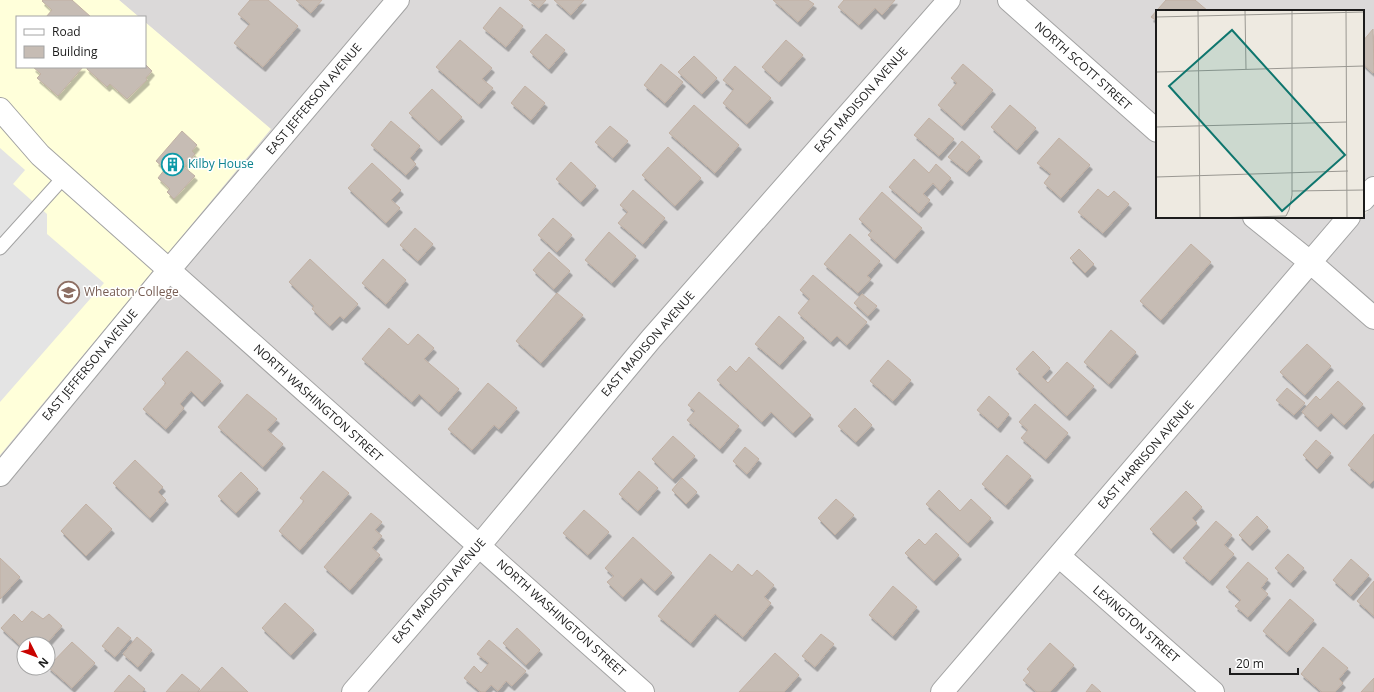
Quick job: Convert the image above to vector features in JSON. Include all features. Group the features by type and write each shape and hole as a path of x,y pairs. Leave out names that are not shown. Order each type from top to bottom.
{"street":[{"name":"EAST JEFFERSON AVENUE","path":"0,475 169,270 398,0"},
{"name":"EAST MADISON AVENUE","path":"353,692 479,546 651,339 949,0"},
{"name":"NORTH SCOTT STREET","path":"1009,0 1156,130"},
{"name":"NORTH WASHINGTON STREET","path":"0,108 40,155 64,177 643,692"},
{"path":"1364,199 1374,188"},
{"path":"1255,218 1310,262 1374,318"},
{"name":"EAST HARRISON AVENUE","path":"942,692 1348,218"},
{"name":"LEXINGTON STREET","path":"1059,556 1213,692"}],"lane":[{"path":"0,248 64,177"}],"shaded area":[{"name":"Wheaton College","path":"0,0 119,0 138,16 16,16 16,68 146,68 146,23 271,129 0,455"},
{"path":"119,0 1374,0 1374,175 1364,187 1364,10 1156,10 1156,218 1337,218 931,692 0,692 0,455 270,129 146,23 146,16 138,16"},
{"path":"0,148 25,170 13,184 47,214 47,234 104,283 0,402"},
{"path":"1374,204 1374,692 955,692 1362,218 1364,218 1364,216"}],"building":[{"path":"72,0 90,16 47,16 52,10 42,1"},
{"path":"250,0 268,0 298,26 263,67 234,43 250,24 238,14"},
{"path":"296,0 322,0 311,13"},
{"path":"529,0 546,0 539,8"},
{"path":"554,0 584,0 571,15"},
{"path":"773,0 808,0 814,4 798,22"},
{"path":"844,0 895,0 882,15 875,8 859,25 838,7"},
{"path":"1166,0 1195,0 1207,10 1157,10"},
{"path":"500,7 523,26 506,47 483,28"},
{"path":"1156,11 1156,20 1151,17"},
{"path":"1373,29 1373,73 1364,65 1364,40"},
{"path":"546,34 565,50 549,69 530,52"},
{"path":"460,40 492,68 482,79 493,88 479,104 436,67"},
{"path":"786,40 803,55 779,82 762,67"},
{"path":"694,56 717,78 702,94 678,72"},
{"path":"661,64 683,82 665,103 644,85"},
{"path":"963,64 993,90 962,126 938,105 957,83 951,78"},
{"path":"146,65 152,71 146,78 147,80 127,99 110,84 107,87 87,69 146,68"},
{"path":"735,66 771,98 747,124 723,103 734,89 723,80"},
{"path":"34,68 82,68 58,96 37,78 41,74"},
{"path":"525,86 545,103 531,120 511,103"},
{"path":"432,89 462,117 439,141 409,113"},
{"path":"694,105 739,145 715,173 669,133"},
{"path":"1010,105 1036,128 1017,150 991,127"},
{"path":"929,118 954,139 939,156 914,135"},
{"path":"391,121 420,146 410,158 416,164 406,175 371,145"},
{"path":"610,126 628,141 613,158 595,142"},
{"name":"Kilby House","path":"182,131 197,145 192,151 195,154 184,167 195,176 174,199 167,192 170,189 158,178 165,169 156,161"},
{"path":"1059,138 1090,165 1061,198 1044,183 1051,174 1037,163"},
{"path":"962,141 980,157 967,172 948,157"},
{"path":"668,147 701,178 675,206 642,175"},
{"path":"914,159 929,173 936,164 951,178 940,191 933,183 923,194 930,200 919,213 889,187"},
{"path":"571,162 596,186 581,202 556,179"},
{"path":"372,163 401,190 391,200 400,208 386,223 348,188"},
{"path":"1098,189 1108,197 1114,191 1129,204 1103,233 1078,212"},
{"path":"633,190 665,218 643,244 618,223 628,212 620,205"},
{"path":"882,192 922,228 895,259 868,235 872,231 859,219"},
{"path":"553,218 572,235 557,252 538,235"},
{"path":"415,228 433,244 418,261 400,245"},
{"path":"609,232 636,256 612,283 585,260"},
{"path":"850,234 880,261 867,276 871,279 858,293 824,264"},
{"path":"1191,244 1211,262 1161,320 1140,301"},
{"path":"1079,249 1094,264 1085,273 1070,258"},
{"path":"549,252 570,271 554,289 533,270"},
{"path":"310,259 358,304 344,319 340,316 330,326 312,309 314,306 289,282"},
{"path":"383,259 406,280 386,304 362,283"},
{"path":"813,275 867,322 847,345 837,336 831,342 798,313 810,299 800,290"},
{"path":"557,293 583,315 541,363 516,341"},
{"path":"862,294 877,306 868,316 854,303"},
{"path":"779,316 804,338 780,365 755,344"},
{"path":"389,328 408,345 418,334 434,348 424,359 459,389 439,412 419,394 412,402 362,359"},
{"path":"1111,330 1136,352 1109,384 1084,362"},
{"path":"1307,344 1331,366 1305,395 1280,372"},
{"path":"187,351 221,381 202,402 191,391 180,404 184,408 166,429 143,409 166,383 162,379"},
{"path":"1033,351 1050,368 1042,377 1048,383 1067,362 1094,386 1067,416 1016,369"},
{"path":"749,357 811,415 793,433 771,412 762,422 717,380 730,366 736,372"},
{"path":"888,360 911,380 893,401 870,381"},
{"path":"1338,381 1363,404 1344,425 1331,413 1318,427 1302,412 1316,396 1320,400"},
{"path":"488,383 517,408 499,429 494,425 472,450 448,429"},
{"path":"1287,388 1305,403 1294,415 1276,400"},
{"path":"699,392 739,426 720,449 687,420 695,411 688,405"},
{"path":"247,394 277,419 267,430 283,444 263,467 218,427"},
{"path":"989,396 1009,414 998,428 977,410"},
{"path":"1035,404 1068,433 1046,459 1021,438 1028,430 1019,422"},
{"path":"855,408 872,425 856,442 838,426"},
{"path":"1374,434 1374,480 1370,484 1348,465"},
{"path":"673,436 695,456 673,479 652,459"},
{"path":"1316,440 1331,453 1317,469 1303,455"},
{"path":"745,447 759,459 747,474 733,461"},
{"path":"1007,455 1031,476 1006,505 982,484"},
{"path":"135,460 163,487 158,492 166,500 150,518 113,483"},
{"path":"323,471 349,493 300,550 279,531 304,501 300,498"},
{"path":"639,471 658,488 638,511 619,494"},
{"path":"241,472 258,489 236,513 218,496"},
{"path":"682,478 697,492 686,504 672,490"},
{"path":"939,490 960,511 971,499 991,518 968,543 926,504"},
{"path":"1186,491 1202,507 1192,518 1197,523 1171,549 1150,529"},
{"path":"836,499 854,515 835,535 818,518"},
{"path":"86,504 112,529 86,556 61,531"},
{"path":"584,510 609,532 588,555 563,533"},
{"path":"371,513 382,522 375,530 382,536 372,548 380,555 350,590 324,567"},
{"path":"1257,516 1268,527 1250,546 1239,535"},
{"path":"1216,521 1232,535 1224,545 1234,554 1210,581 1183,558"},
{"path":"936,533 959,555 934,581 905,553 919,539 925,545"},
{"path":"633,537 672,573 655,591 641,578 623,597 607,582 614,576 605,568"},
{"path":"710,554 732,572 738,564 752,576 757,570 774,585 764,597 771,603 743,637 715,614 691,643 658,616"},
{"path":"1288,554 1304,568 1291,583 1275,568"},
{"path":"0,558 20,577 0,599"},
{"path":"1351,559 1369,575 1351,596 1333,580"},
{"path":"1248,562 1268,579 1261,588 1268,594 1248,617 1235,606 1241,600 1226,587"},
{"path":"1374,581 1374,616 1357,601"},
{"path":"893,586 917,607 893,636 869,615"},
{"path":"1290,599 1314,620 1287,652 1263,631"},
{"path":"285,603 314,630 291,655 262,628"},
{"path":"32,611 43,619 49,614 62,626 53,636 16,636 16,642 1,628 14,614 22,622"},
{"path":"118,627 131,638 115,657 102,646"},
{"path":"517,628 540,650 526,665 503,643"},
{"path":"821,634 834,644 815,667 802,656"},
{"path":"137,637 152,650 138,667 123,654"},
{"path":"489,640 526,671 512,686 506,681 498,691 491,685 485,692 481,692 464,678 474,666 481,673 489,663 477,654"},
{"path":"72,642 95,663 72,688 56,674 56,659"},
{"path":"1050,643 1074,665 1050,692 1037,692 1023,680 1030,672 1027,669"},
{"path":"1323,647 1348,668 1339,679 1343,683 1335,692 1322,692 1301,674"},
{"path":"775,653 799,675 784,692 739,692"},
{"path":"222,667 248,692 199,692"},
{"path":"182,674 200,689 197,692 166,692"},
{"path":"129,675 145,689 142,692 114,692"},
{"path":"1374,678 1374,692 1361,692"},
{"path":"1092,684 1101,692 1086,692"}],"place":[{"name":"Kilby House","path":"173,164"},
{"name":"Wheaton College","path":"68,292"}]}
